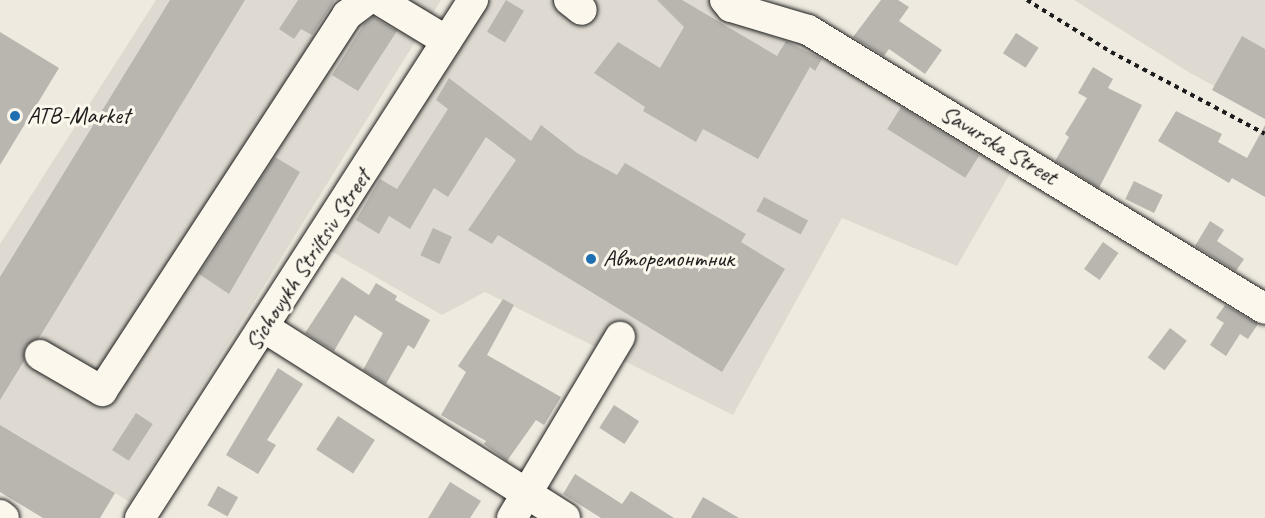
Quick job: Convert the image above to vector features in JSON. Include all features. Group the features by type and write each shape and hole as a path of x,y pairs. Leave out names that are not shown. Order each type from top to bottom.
{"street":[{"path":"40,355 102,391 347,15 367,0"},
{"path":"379,0 447,41"},
{"name":"Sichovykh Striltsiv Street","path":"140,518 265,328 473,0"},
{"name":"Savurska Street","path":"725,0 731,6 769,20 808,30 1265,309"},
{"path":"265,328 520,506 565,518"},
{"path":"520,506 620,337"},
{"path":"0,515 4,518"}],"path":[{"path":"1027,0 1111,52 1265,134"}],"shaded area":[{"path":"156,0 441,0 130,502 11,431 0,449 0,244"},
{"path":"490,0 715,0 807,36 1015,165 957,266 842,218 733,415 485,292 442,315 329,250"},
{"path":"1074,0 1265,0 1265,113 1190,73"}],"building":[{"path":"170,0 245,0 39,338 25,346 24,361 0,400 0,277"},
{"path":"298,0 335,0 312,35 301,29 294,39 279,29"},
{"path":"506,0 524,11 505,43 487,32"},
{"path":"657,0 682,0 777,56 786,41 822,59 815,71 810,67 758,159 703,129 696,142 643,111 645,107 594,73 618,42 660,68 684,27"},
{"path":"881,0 898,0 909,7 899,21 942,50 925,74 889,49 884,56 853,37"},
{"path":"373,17 397,31 358,91 332,75 364,24"},
{"name":"ATB-Market","path":"0,32 59,68 0,165"},
{"path":"1016,33 1039,48 1026,68 1003,53"},
{"path":"1242,36 1265,49 1265,119 1212,90"},
{"path":"1093,67 1113,79 1108,88 1142,105 1099,188 1055,161 1069,137 1065,134 1087,98 1078,93"},
{"path":"449,78 531,141 541,125 577,153 617,175 625,163 746,234 741,242 785,269 722,372 498,235 492,244 468,230 516,160 486,137 448,197 434,188 410,229 389,216 379,234 356,220 380,179 397,189 448,109 436,100"},
{"path":"901,107 979,156 965,178 887,129"},
{"path":"1176,111 1222,134 1218,142 1247,158 1265,125 1265,197 1232,178 1229,183 1158,141"},
{"path":"275,157 300,172 229,294 199,274"},
{"path":"1134,181 1163,195 1154,213 1125,199"},
{"path":"764,197 808,220 801,235 756,211"},
{"path":"1210,221 1224,230 1217,241 1244,259 1236,271 1195,246"},
{"path":"433,228 452,237 439,264 420,255"},
{"path":"1103,242 1119,253 1100,280 1084,269"},
{"path":"342,277 369,295 376,283 397,296 395,300 430,320 414,349 408,345 386,384 363,370 383,333 355,315 334,351 305,333"},
{"path":"503,299 514,305 487,355 561,397 544,425 536,420 507,461 484,444 486,441 441,415 466,372 458,366"},
{"path":"1225,305 1258,324 1248,339 1240,334 1226,356 1210,345 1224,323 1216,318"},
{"path":"1170,328 1187,341 1165,370 1148,358"},
{"path":"278,368 303,384 267,440 276,445 258,474 226,455"},
{"path":"614,405 639,421 624,444 599,428"},
{"path":"136,413 153,424 129,461 112,450"},
{"path":"338,416 375,440 353,474 316,450"},
{"path":"0,425 115,493 100,518 43,518 0,492"},
{"path":"575,474 622,504 631,491 674,518 601,518 563,494"},
{"path":"450,482 481,501 470,518 428,518"},
{"path":"218,486 238,497 227,516 207,505"},
{"path":"703,497 739,518 691,518"}],"place":[{"name":"ATB-Market","path":"15,116"},
{"name":"Авторемонтник","path":"591,259"}]}
